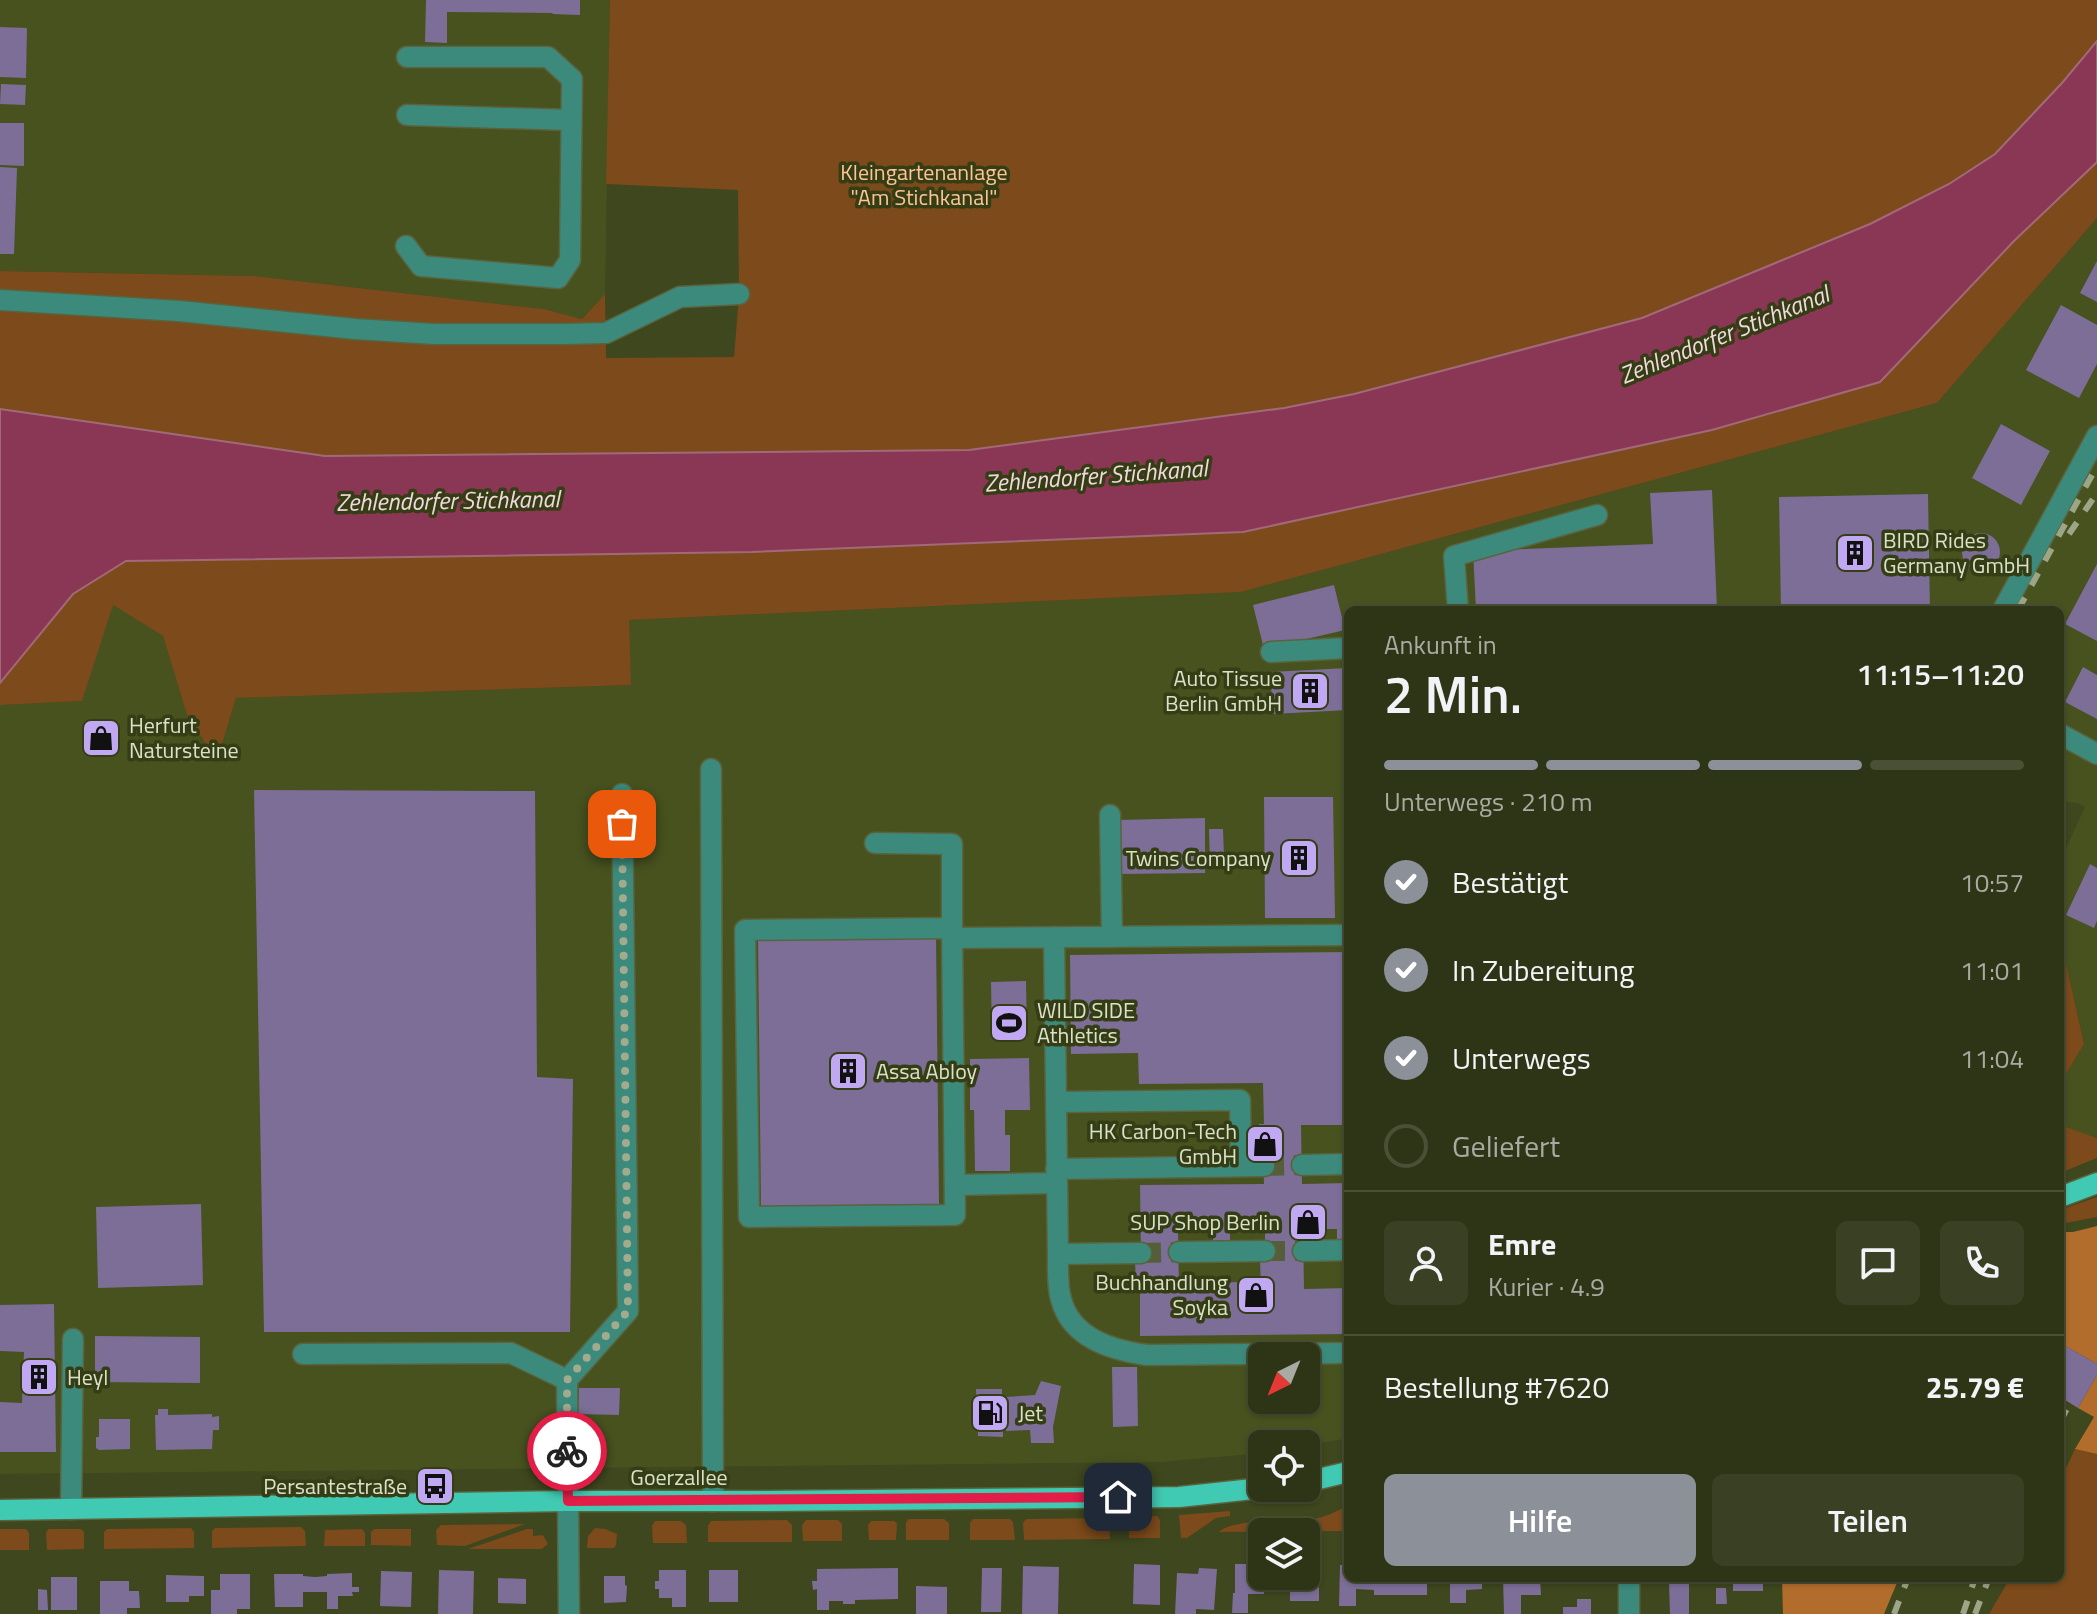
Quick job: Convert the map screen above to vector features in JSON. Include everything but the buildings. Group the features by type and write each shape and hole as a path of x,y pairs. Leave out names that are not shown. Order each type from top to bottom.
{"main road":[{"path":"2064,1195 2097,1183"},
{"path":"1320,1479 1344,1473"},
{"name":"Goerzallee","path":"0,1510 568,1501 1179,1497 1248,1490"}],"street":[{"path":"406,246 421,266 558,278 570,260 572,79 548,57 407,57"},
{"path":"407,115 571,120"},
{"path":"0,300 179,311 434,334 565,334 606,333 680,297 739,294"},
{"path":"2005,606 2097,436"},
{"path":"1458,606 1454,556 1597,515"},
{"path":"1271,652 1344,648"},
{"path":"2064,736 2097,754"},
{"path":"711,769 713,1501"},
{"path":"569,1614 567,1380 628,1311 622,794"},
{"path":"1110,815 1112,937"},
{"path":"875,843 952,844 952,933 955,1215 749,1217 745,930 952,933 1054,937 1344,935"},
{"path":"1054,937 1058,1254 1060,1295 1065,1313 1075,1326 1107,1347 1124,1352 1147,1355 1344,1353"},
{"path":"1056,1102 1240,1100 1241,1166"},
{"path":"1302,1165 1344,1164"},
{"path":"955,1185 1056,1176 1264,1166"},
{"path":"1303,1251 1344,1250"},
{"path":"1179,1252 1265,1251"},
{"path":"1058,1254 1141,1253"},
{"path":"71,1509 73,1339"},
{"path":"303,1354 511,1353 567,1380"},
{"path":"1629,1582 1629,1614"}],"shaded area":[{"path":"0,0 610,0 605,294 582,319 544,309 254,276 0,271"},
{"path":"2097,218 2097,1138 2064,1126 2064,1077 2084,1044 2064,954 2064,853 2085,807 2064,801 2064,606 1344,606 1344,1439 1320,1443 1320,1430 1248,1430 1248,1454 1162,1462 0,1474 0,705 82,701 112,604 163,636 187,715 217,760 236,698 630,685 628,620 1241,592 1937,403"},
{"path":"2097,1226 2097,1364 2064,1345 2064,1232"},
{"path":"2097,1375 2097,1454 2075,1449 2094,1417 2078,1408"},
{"path":"1782,1582 1897,1582 1884,1614 1783,1614"}],"green space":[{"name":"Kleingartenanlage \"Am Stichkanal\"","path":"610,0 2097,0 2097,41 1995,154 1949,184 1870,224 1642,318 1354,394 1284,408 969,450 325,456 0,409 0,271 254,276 544,309 582,319 605,294 606,358 734,357 739,294 738,190 606,184"},
{"path":"2097,162 2097,218 1937,403 1241,592 629,620 631,685 236,698 217,761 187,715 163,636 113,605 82,701 0,705 0,683 73,594 126,561 752,552 1243,532 1712,430 1880,382 2014,241"},
{"path":"2064,954 2084,1044 2064,1077"},
{"path":"2064,1126 2097,1138 2097,1158 2064,1171"},
{"path":"2097,1197 2097,1217 2064,1223 2064,1209"},
{"path":"2075,1449 2097,1454 2097,1614 1989,1614 2008,1582 2064,1582 2064,1472"},
{"path":"1344,1508 1344,1531 1320,1531 1318,1518"},
{"path":"1230,1511 1230,1516 1216,1518 1187,1538 1181,1538 1179,1515"},
{"path":"1157,1516 1160,1520 1160,1538 1129,1538 1131,1517"},
{"path":"1105,1518 1109,1521 1110,1539 1024,1540 1023,1523 1026,1519"},
{"path":"908,1519 944,1519 949,1523 949,1540 906,1540"},
{"path":"973,1519 1010,1519 1015,1540 970,1540 970,1523"},
{"path":"787,1520 792,1525 792,1542 708,1542 711,1521"},
{"path":"806,1520 838,1520 842,1524 842,1541 803,1541 802,1525"},
{"path":"655,1521 681,1521 686,1525 687,1543 653,1543 652,1526"},
{"path":"871,1521 897,1523 896,1540 869,1540 868,1525"},
{"path":"1248,1522 1248,1532 1219,1532 1226,1528"},
{"path":"525,1524 465,1546 437,1545 436,1530 441,1525"},
{"path":"301,1527 305,1531 306,1546 212,1548 212,1531 215,1528"},
{"path":"191,1528 194,1548 104,1549 104,1532 107,1529"},
{"path":"595,1528 617,1534 614,1548 587,1548 588,1536"},
{"path":"0,1529 26,1529 29,1533 29,1550 0,1550"},
{"path":"49,1529 81,1529 84,1532 84,1549 47,1550 46,1532"},
{"path":"362,1529 365,1546 324,1546 325,1530"},
{"path":"374,1529 411,1529 411,1546 371,1545"},
{"path":"533,1529 533,1536 543,1535 548,1544 542,1549 468,1549"}],"water":[{"name":"Zehlendorfer Stichkanal","path":"2097,41 2097,162 2014,241 1880,382 1712,430 1243,532 752,552 126,561 73,594 0,683 0,409 325,456 969,450 1284,408 1354,394 1642,318 1870,224 1949,184 1995,154"}],"tunnel":[{"path":"1264,1166 1302,1165"},
{"path":"1265,1251 1303,1251"},
{"path":"1141,1253 1179,1252"}],"railway":[{"path":"2020,606 2097,466"},
{"path":"2069,534 2097,493"},
{"path":"2064,1414 2070,1403"},
{"path":"1894,1614 1906,1582"},
{"path":"1963,1614 1974,1582"},
{"path":"1975,1614 1987,1582"}],"way so far":[{"path":"567,1451 567,1380 628,1311 622,824"}],"place":[{"name":"BIRD Rides Germany GmbH","path":"1855,553"},
{"name":"Auto Tissue Berlin GmbH","path":"1310,691"},
{"name":"Herfurt Natursteine","path":"101,738"},
{"name":"Twins Company","path":"1299,858"},
{"name":"WILD SIDE Athletics","path":"1009,1023"},
{"name":"Assa Abloy","path":"848,1071"},
{"name":"HK Carbon-Tech GmbH","path":"1265,1144"},
{"name":"SUP Shop Berlin","path":"1308,1222"},
{"name":"Buchhandlung Soyka","path":"1256,1295"},
{"name":"Heyl","path":"39,1377"},
{"name":"Jet","path":"990,1413"},
{"name":"Persantestraße","path":"435,1486"}],"route":[{"path":"567,1451 568,1501 1118,1497"}]}
